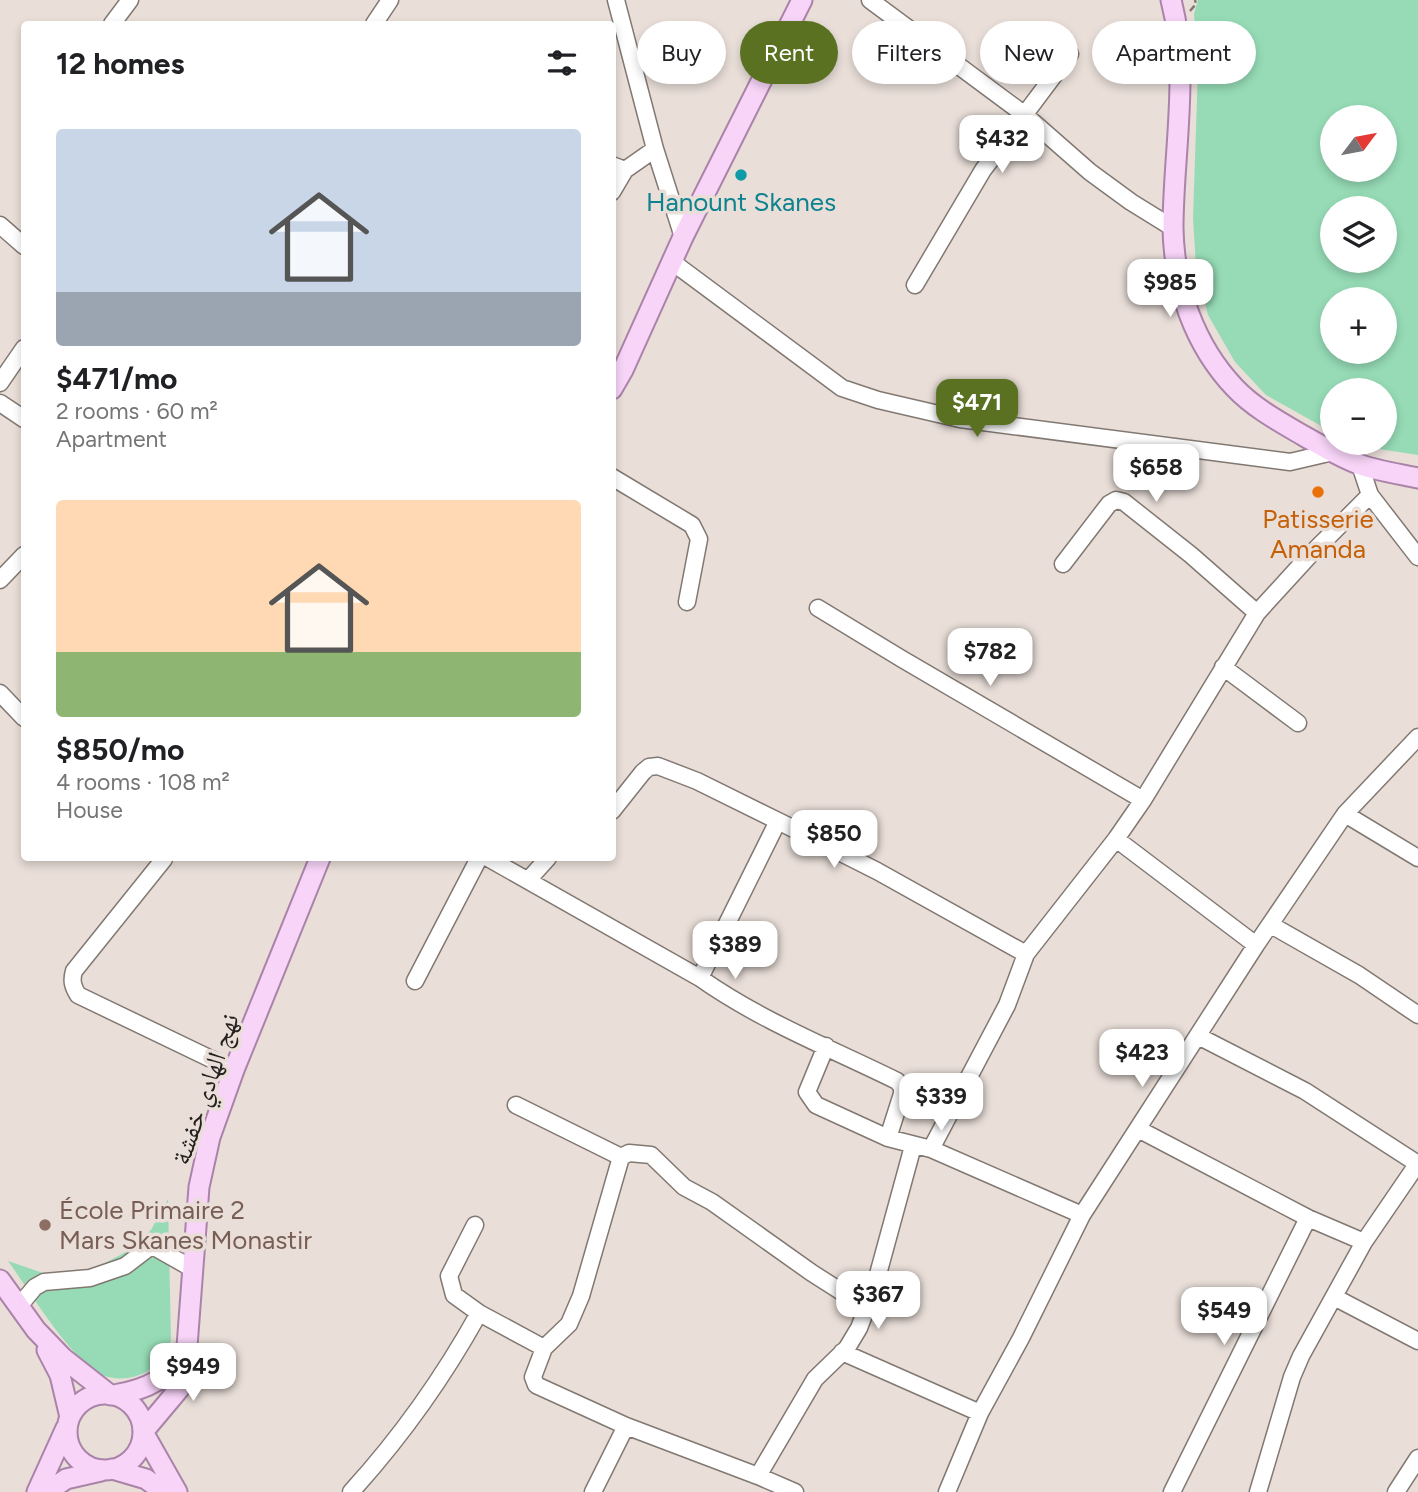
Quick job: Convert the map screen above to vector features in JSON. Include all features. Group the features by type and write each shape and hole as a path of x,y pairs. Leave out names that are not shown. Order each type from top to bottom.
{"main road":[{"path":"616,382 671,261 802,0"},
{"path":"1171,0 1176,18 1179,69 1173,228 1176,265 1191,320 1220,371 1236,389 1256,406 1320,444"},
{"path":"1339,455 1360,465 1418,478"},
{"name":"نهج الهادي خفشة","path":"143,1432 179,1389 185,1373 200,1187 210,1137 234,1070 319,861"},
{"path":"0,1280 36,1330 60,1375 69,1420 68,1443 74,1455 93,1469 146,1479 164,1492"},
{"path":"36,1330 63,1358 112,1395 126,1400 141,1420 143,1432 136,1455 127,1463 109,1470 66,1479 47,1492"},
{"path":"37,1492 77,1406 100,1394 137,1391 162,1379 188,1348"},
{"path":"143,1432 177,1492"}],"street":[{"path":"114,21 130,0"},
{"path":"378,21 390,0"},
{"path":"616,0 654,149 683,237"},
{"path":"870,0 1025,115 1090,172 1173,228"},
{"path":"915,285 983,170 1048,84"},
{"path":"619,167 654,149"},
{"path":"0,225 21,237"},
{"path":"671,261 842,388 878,400 960,419 1290,462 1320,455"},
{"path":"0,383 21,352"},
{"path":"0,403 21,417"},
{"path":"1360,465 1370,495 1418,557"},
{"path":"616,479 692,525 699,539 687,603"},
{"path":"931,1149 1007,1005 1026,954 1143,800 1257,613 1308,556 1370,495"},
{"path":"1063,564 1109,504 1116,500 1124,502 1191,555 1257,613"},
{"path":"0,580 21,558"},
{"path":"818,608 1143,800"},
{"path":"1223,667 1298,723"},
{"path":"0,693 21,715"},
{"path":"947,1492 980,1413 1021,1338 1082,1215 1256,945 1345,814 1418,737"},
{"path":"616,806 643,772 649,767 657,766 696,781 877,871 1026,954"},
{"path":"1345,814 1418,858"},
{"path":"700,978 778,821"},
{"path":"1116,839 1256,945"},
{"path":"162,861 74,971 74,988 78,995 234,1070"},
{"path":"415,981 477,861"},
{"path":"494,861 700,978 775,1024 897,1081 902,1087 902,1094 888,1138"},
{"path":"529,879 545,861"},
{"path":"1271,925 1359,975 1418,1015"},
{"path":"1198,1036 1305,1091 1418,1163 1364,1242 1301,1356 1292,1377 1258,1492"},
{"path":"826,1046 807,1092 816,1105 888,1138 931,1149 1082,1215"},
{"path":"516,1105 621,1157"},
{"path":"1138,1129 1308,1218 1364,1242"},
{"path":"762,1482 814,1379 853,1339 867,1308 913,1146"},
{"path":"795,1492 762,1482 626,1426 536,1385 533,1377 544,1348 569,1324 581,1296 621,1157 629,1153 651,1155 684,1187 712,1202 757,1232 778,1250 867,1308"},
{"path":"1172,1492 1308,1218"},
{"path":"475,1224 449,1276 454,1295 479,1313 544,1348"},
{"path":"19,1306 44,1282 90,1278 125,1265 150,1247 193,1269"},
{"path":"1334,1297 1418,1341"},
{"path":"351,1492 382,1458 420,1409 454,1359 479,1313"},
{"path":"842,1352 980,1413"},
{"path":"593,1492 626,1426"},
{"path":"1396,1492 1418,1458"}],"path":[{"path":"1190,12 1196,4 1195,0"}],"green space":[{"path":"1198,0 1418,0 1418,455 1397,452 1397,378 1320,378 1320,425 1266,395 1235,362 1208,315 1196,265 1193,219 1198,84 1256,84 1256,21 1195,21"},
{"path":"168,1199 169,1346 160,1362 145,1373 134,1377 107,1377 97,1372 73,1350 49,1321 8,1261 46,1274 96,1268 133,1248 151,1230"}],"place":[{"name":"Hanount Skanes","path":"741,175"},
{"name":"Patisserie Amanda","path":"1318,492"},
{"name":"École Primaire 2 Mars Skanes Monastir","path":"45,1225"}]}
